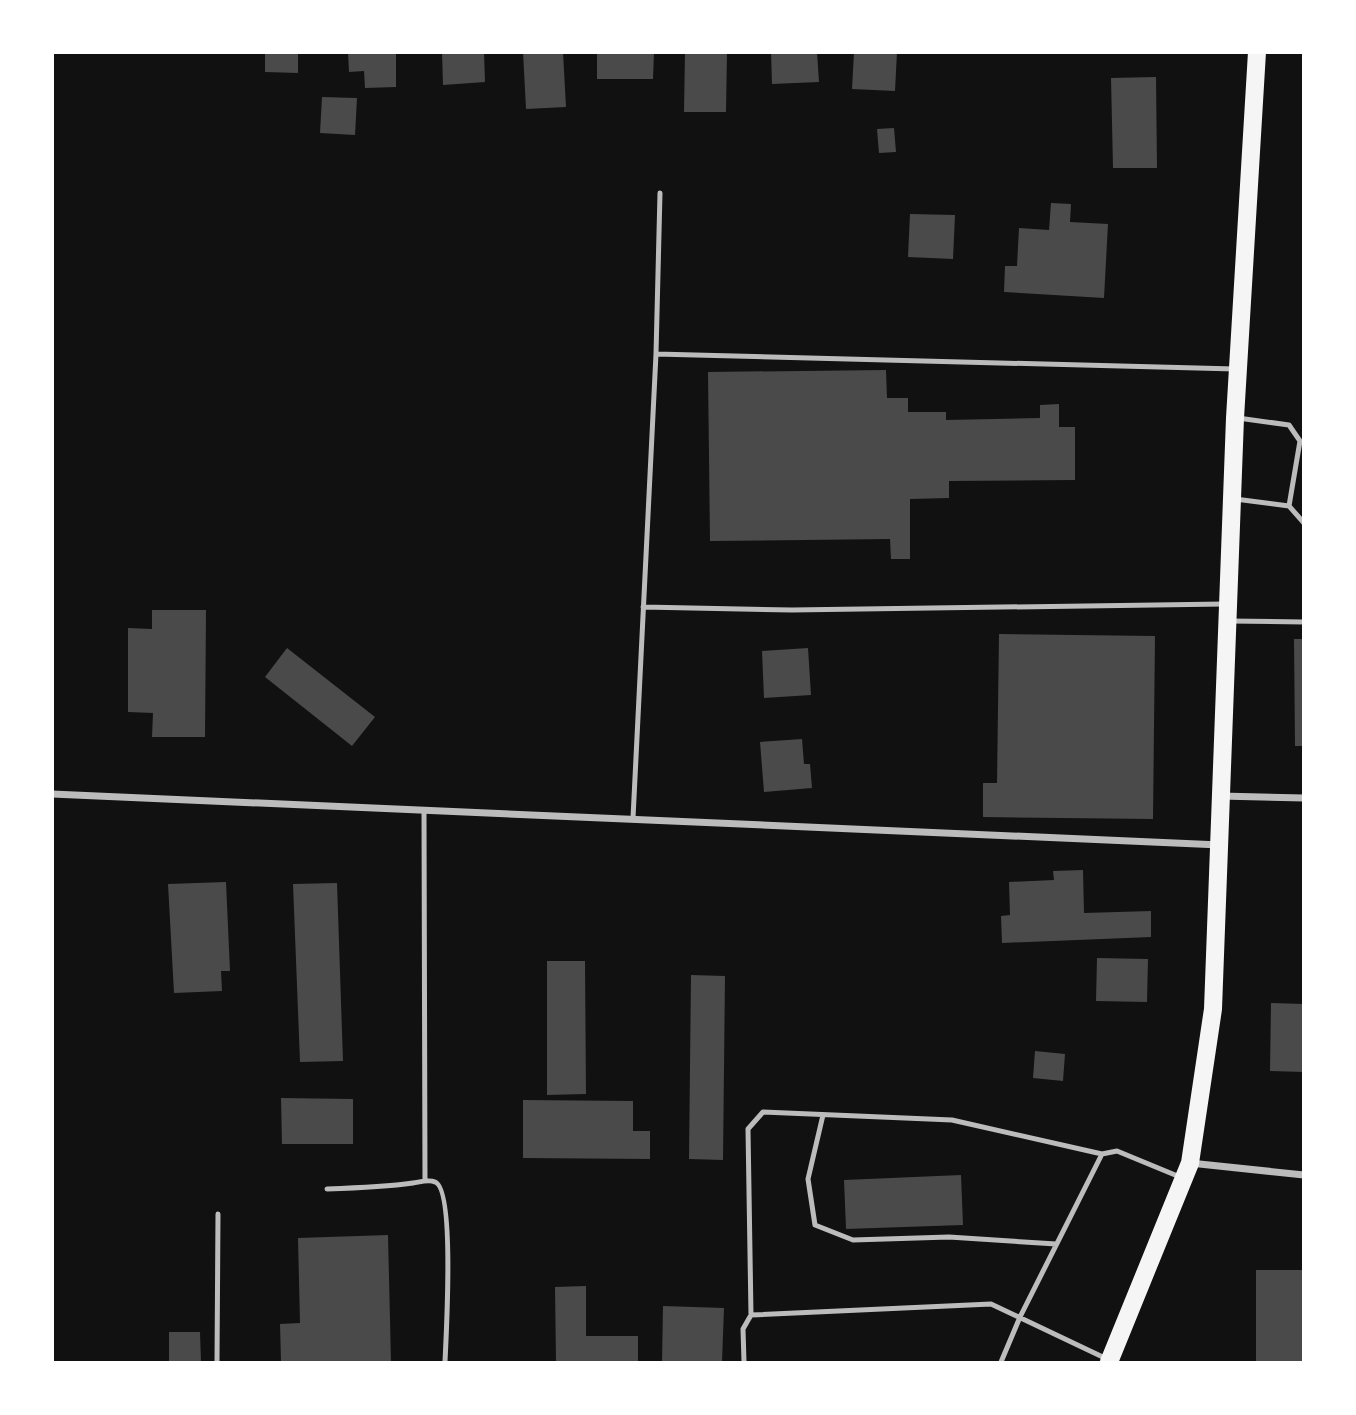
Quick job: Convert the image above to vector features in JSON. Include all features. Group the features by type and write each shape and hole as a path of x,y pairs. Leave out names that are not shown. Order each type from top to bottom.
{"main road":[{"path":"1109,1361 1187,1171 1213,1009 1226,612 1256,52"}],"street":[{"path":"52,794 1220,845"},
{"path":"1220,796 1304,798"},
{"path":"1187,1171 1304,1175"}],"lane":[{"path":"633,818 656,354 660,193"},
{"path":"656,354 1238,369"},
{"path":"1235,418 1289,425 1302,441 1289,506"},
{"path":"1232,499 1289,506 1304,523"},
{"path":"643,607 1226,612 1304,621"},
{"path":"424,811 425,1181"},
{"path":"744,1363 743,1329 751,1315 748,1129 763,1112 953,1120 1102,1154 1117,1151 1187,1171"},
{"path":"823,1115 808,1179 815,1225 853,1240 949,1237 1056,1244"},
{"path":"1001,1363 1020,1317 1102,1154"},
{"path":"327,1189 379,1188 425,1181 435,1181 440,1186 446,1203 445,1363"},
{"path":"217,1363 218,1214"},
{"path":"751,1315 991,1304 1109,1361"}],"building":[{"path":"265,52 298,52 298,73 265,72"},
{"path":"348,52 396,52 396,87 365,88 364,71 349,72"},
{"path":"442,52 484,52 485,82 443,85"},
{"path":"523,52 563,52 566,107 526,109"},
{"path":"597,52 654,52 653,79 597,79"},
{"path":"685,52 727,52 726,112 684,112"},
{"path":"771,52 817,52 819,82 772,84"},
{"path":"854,52 897,52 895,91 852,89"},
{"path":"1156,77 1157,168 1113,168 1111,78"},
{"path":"322,97 357,98 355,135 320,133"},
{"path":"894,128 896,152 879,153 877,129"},
{"path":"1051,203 1071,204 1070,222 1108,224 1104,298 1004,292 1005,266 1017,266 1019,228 1049,230"},
{"path":"910,214 955,215 953,259 908,257"},
{"path":"886,370 887,398 908,398 908,412 946,412 946,420 1040,418 1040,405 1059,404 1059,427 1075,427 1075,480 949,481 949,498 910,499 910,559 891,559 890,539 710,541 708,372"},
{"path":"152,610 206,610 205,737 152,737 153,713 128,712 128,628 152,629"},
{"path":"999,634 1155,636 1153,819 983,817 983,783 997,783"},
{"path":"1294,639 1304,639 1304,746 1295,746"},
{"path":"287,648 375,717 352,746 265,677"},
{"path":"808,648 811,695 764,698 762,651"},
{"path":"802,739 804,764 810,764 812,788 764,792 760,742"},
{"path":"1083,870 1084,913 1151,911 1151,937 1002,943 1001,916 1010,915 1009,882 1054,880 1053,871"},
{"path":"226,882 230,971 221,971 222,991 174,993 168,884"},
{"path":"337,883 343,1061 300,1062 293,884"},
{"path":"1097,958 1148,959 1147,1002 1096,1001"},
{"path":"547,961 585,961 586,1094 547,1095"},
{"path":"691,975 725,976 723,1160 689,1159"},
{"path":"1271,1003 1304,1004 1304,1072 1270,1071"},
{"path":"1035,1051 1065,1054 1063,1081 1033,1078"},
{"path":"281,1098 353,1099 353,1144 282,1144"},
{"path":"523,1100 633,1101 633,1131 650,1131 650,1159 523,1158"},
{"path":"961,1175 963,1225 846,1229 844,1180"},
{"path":"388,1235 391,1362 281,1362 280,1324 300,1323 298,1238"},
{"path":"1256,1270 1304,1270 1304,1362 1256,1362"},
{"path":"586,1286 586,1336 638,1336 638,1362 556,1362 555,1287"},
{"path":"663,1306 724,1308 722,1362 662,1362"},
{"path":"169,1332 200,1332 201,1362 169,1362"}]}
